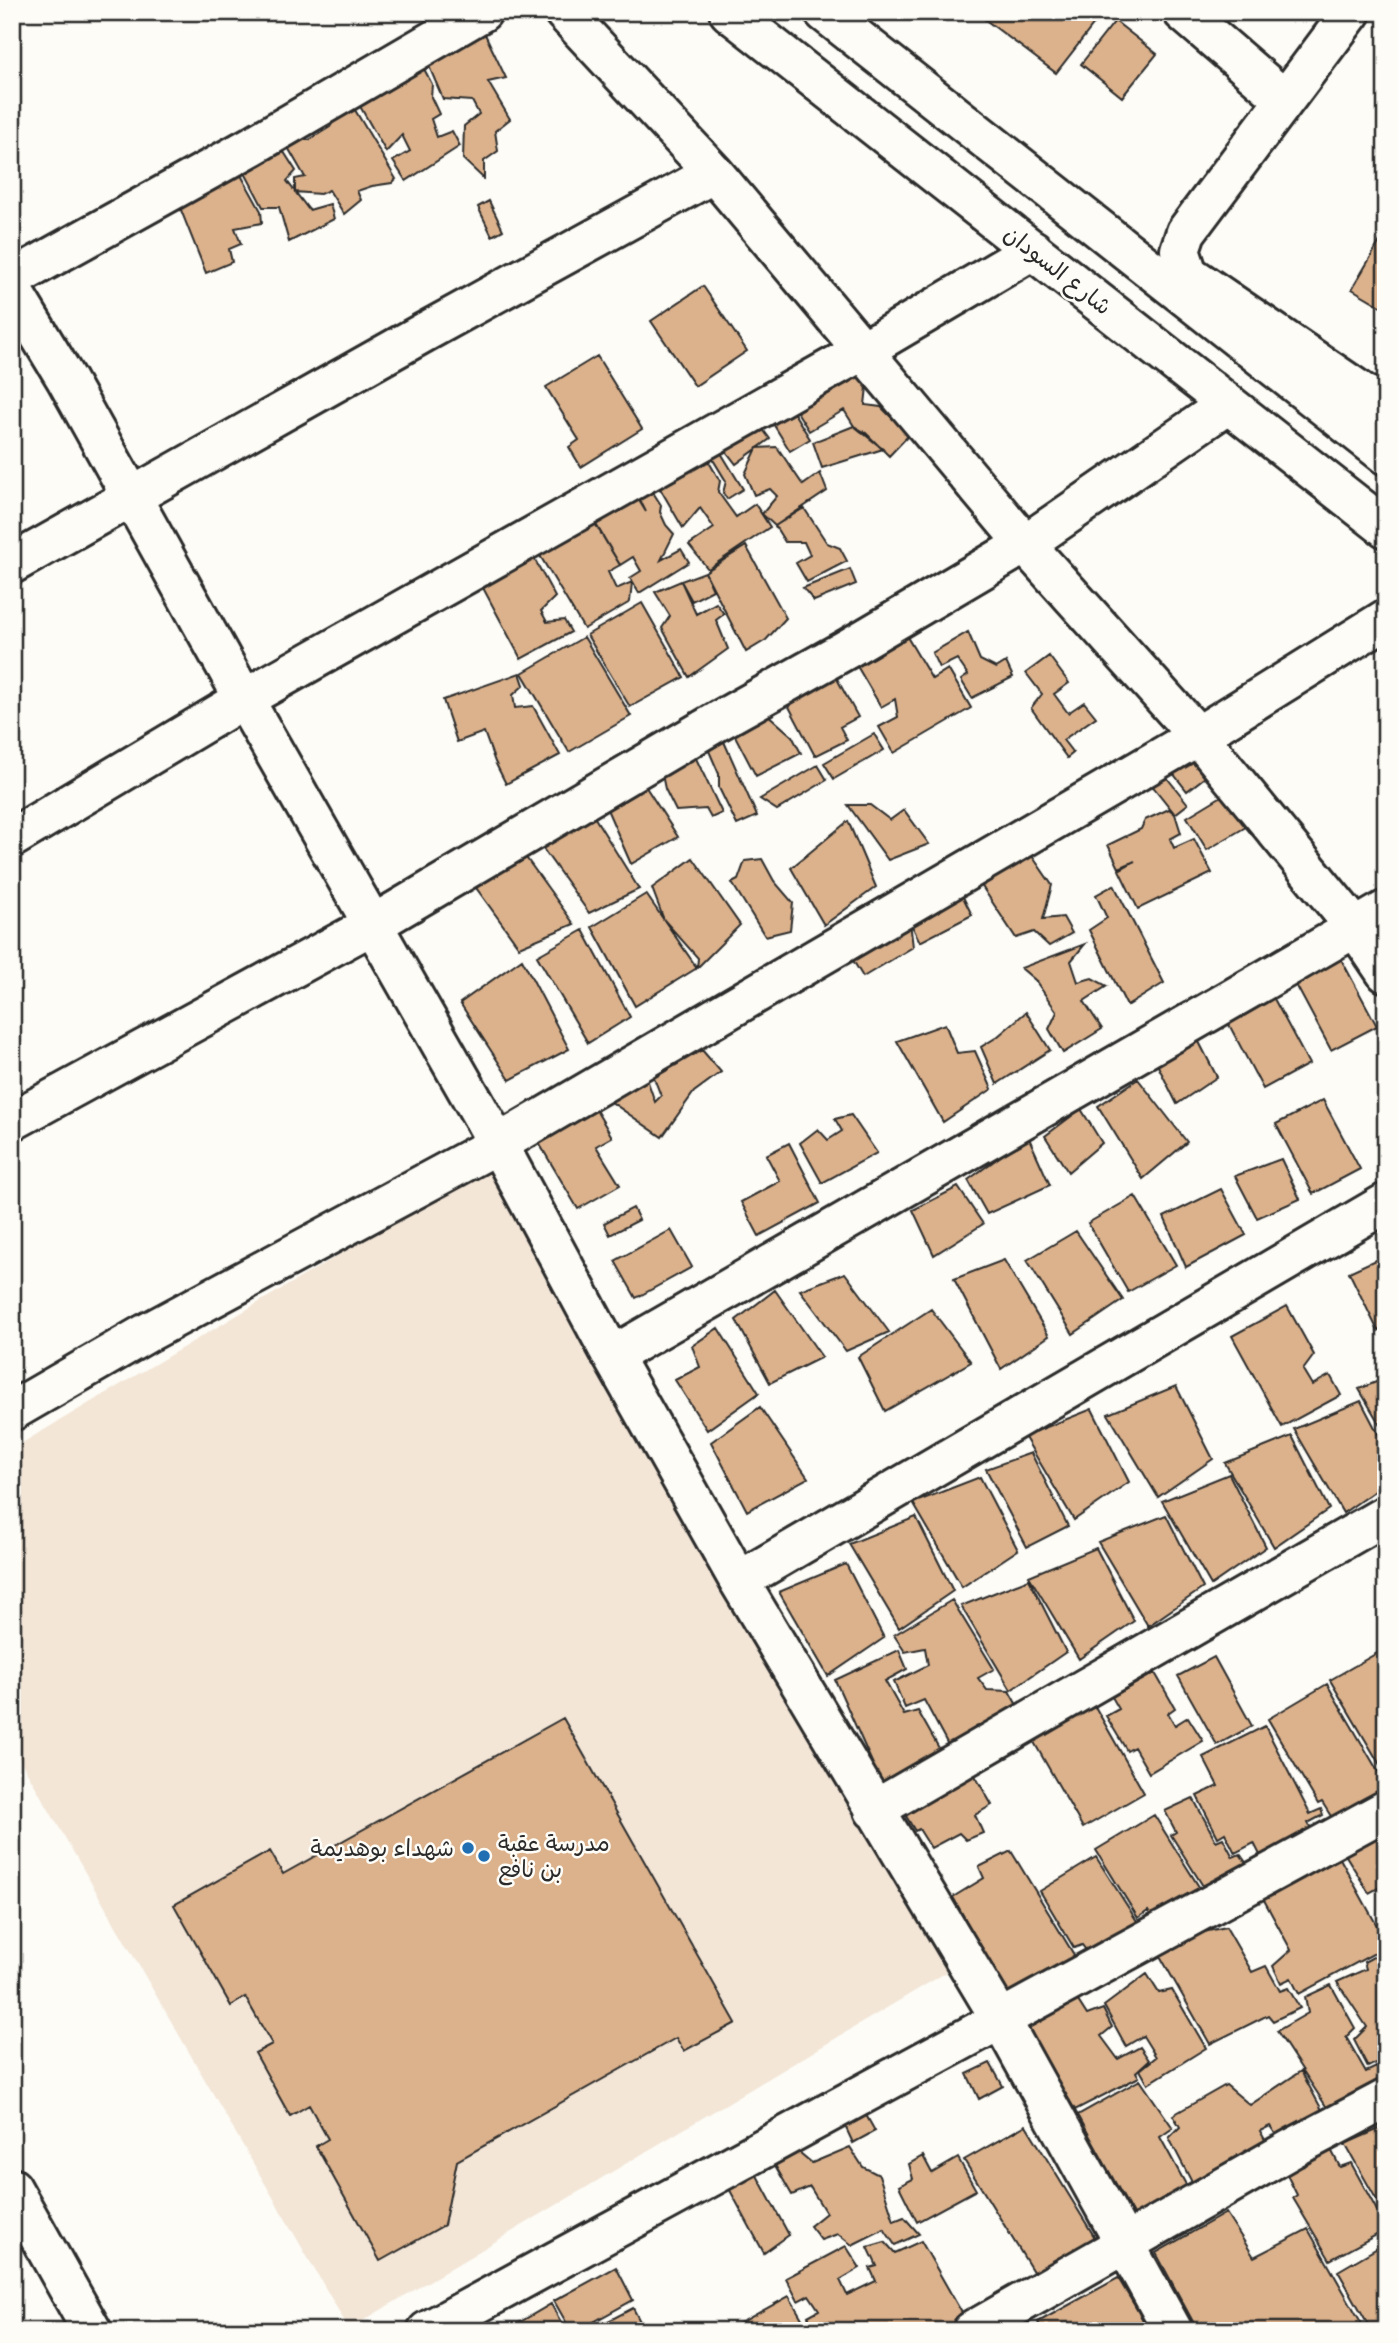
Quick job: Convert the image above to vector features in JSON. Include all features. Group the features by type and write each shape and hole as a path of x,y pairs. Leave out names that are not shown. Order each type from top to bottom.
{"street":[{"path":"12,279 252,146 482,12"},
{"path":"564,12 714,173 1025,544 1198,736 1370,918 1386,973"},
{"name":"شارع السودان","path":"729,12 1386,528"},
{"path":"824,12 1386,454"},
{"path":"1183,12 1284,99"},
{"path":"1351,12 1186,232 1181,250 1188,274 1386,409"},
{"path":"12,565 714,173"},
{"path":"12,838 244,699 862,351 1032,250"},
{"path":"12,290 66,379 244,699 498,1144 612,1356 739,1581 1001,2020 1173,2331"},
{"path":"12,1121 372,925 1025,544 1228,404"},
{"path":"12,1411 145,1334 498,1144 1198,736 1386,619"},
{"path":"612,1356 1370,918"},
{"path":"739,1581 1386,1203"},
{"path":"874,1810 1386,1515"},
{"path":"427,2331 1386,1810"},
{"path":"972,2331 1386,2098"},
{"path":"12,2188 92,2331"}],"shaded area":[{"name":"مدرسة عقبة بن نافع","path":"492,1164 957,1966 349,2329 12,1746 12,1449"}],"building":[{"path":"975,12 1098,12 1101,15 1056,73"},
{"path":"1115,21 1157,54 1122,97 1081,64"},
{"path":"484,32 506,78 488,82 510,119 495,131 498,151 484,161 484,179 463,159 464,126 479,114 472,101 443,99 428,64"},
{"path":"423,67 432,84 431,97 439,114 431,119 437,137 452,131 460,146 406,181 393,161 410,151 402,135 386,152 357,101"},
{"path":"355,110 396,179 392,183 357,191 361,200 344,214 329,190 320,194 295,192 295,179 305,177 286,144 297,137 309,140 330,127 338,114"},
{"path":"284,152 296,171 287,181 309,210 330,204 334,219 289,242 279,207 263,207 244,171"},
{"path":"241,175 261,211 262,223 235,228 241,244 229,249 232,262 206,273 179,205"},
{"path":"489,201 503,230 492,236 478,207"},
{"path":"1383,236 1386,238 1386,309 1352,289"},
{"path":"703,286 747,351 695,386 651,321"},
{"path":"597,356 642,429 581,467 569,447 579,440 546,387"},
{"path":"852,361 867,387 865,405 881,407 909,435 889,456 866,433 854,426 844,410 809,431 789,399"},
{"path":"792,410 810,439 790,451 772,422"},
{"path":"756,420 770,439 736,464 722,446"},
{"path":"854,426 883,449 822,468 813,442"},
{"path":"777,447 803,485 820,473 827,491 775,526 762,514 777,496 770,489 754,495 745,474 757,448"},
{"path":"718,448 743,489 727,499 723,493 726,481 709,453"},
{"path":"702,450 720,481 718,492 736,517 755,504 770,527 708,569 689,545 714,528 700,508 683,528 654,478"},
{"path":"647,483 661,505 660,512 666,525 674,534 661,560 681,549 689,562 639,593 630,578 641,571 633,557 620,565 587,510 629,484 646,512 635,490"},
{"path":"804,508 827,543 840,548 847,561 807,582 796,563 810,555 804,542 785,542 775,526"},
{"path":"591,516 620,565 608,572 616,589 632,582 630,602 584,629 536,549"},
{"path":"746,546 786,618 766,640 746,652 705,572"},
{"path":"534,558 555,597 541,611 547,622 564,620 571,632 521,659 482,586"},
{"path":"850,569 856,584 814,601 803,588"},
{"path":"705,572 713,590 692,601 681,581"},
{"path":"681,581 696,614 716,603 724,614 716,620 728,649 689,677 662,628 670,616 655,592"},
{"path":"642,603 684,677 630,707 587,635"},
{"path":"897,620 932,679 948,669 971,708 894,753 879,727 898,717 895,699 881,707 847,649"},
{"path":"968,632 980,660 996,668 1006,662 1013,677 972,698 961,680 968,675 957,659 939,668 932,653"},
{"path":"584,637 631,716 569,752 522,673"},
{"path":"1049,656 1069,683 1054,694 1068,713 1084,702 1096,717 1063,740 1073,753 1067,758 1031,708 1042,694 1026,673"},
{"path":"520,673 524,685 513,695 515,708 533,706 560,755 506,784 484,732 457,742 443,700"},
{"path":"836,677 858,717 840,727 847,740 815,756 787,703"},
{"path":"766,713 792,736 801,753 756,776 733,732"},
{"path":"874,734 884,750 834,779 824,763"},
{"path":"722,737 757,816 737,825 719,788 719,774 706,744"},
{"path":"692,750 722,813 711,818 706,809 676,811 665,789 660,765"},
{"path":"1192,761 1205,777 1187,791 1169,768"},
{"path":"818,765 827,780 777,810 760,799"},
{"path":"1164,774 1188,804 1175,814 1151,784"},
{"path":"642,781 678,837 631,864 599,791"},
{"path":"1235,788 1256,821 1207,850 1187,817"},
{"path":"848,805 870,805 890,820 904,810 929,844 888,860"},
{"path":"1169,809 1175,814 1181,833 1170,839 1174,848 1194,839 1212,873 1138,909 1119,870 1135,861 1119,868 1108,845 1141,829 1145,820"},
{"path":"590,810 639,889 589,913 536,839"},
{"path":"848,821 876,887 824,925 791,868"},
{"path":"522,852 574,924 519,947 474,885"},
{"path":"1030,853 1052,885 1043,919 1063,917 1072,933 1049,946 1034,932 1016,938 981,885"},
{"path":"693,858 740,925 697,968 698,958 664,920 652,888"},
{"path":"762,859 774,881 793,903 790,930 765,936 732,883 738,880 745,861"},
{"path":"1114,885 1164,983 1127,1006 1089,930 1107,918 1096,895"},
{"path":"646,894 697,968 635,1006 592,927"},
{"path":"962,895 972,915 920,942 910,922"},
{"path":"910,922 913,947 863,977 851,957"},
{"path":"583,930 630,1017 588,1043 537,956"},
{"path":"1085,944 1071,961 1078,982 1092,978 1107,986 1084,1001 1102,1029 1063,1053 1049,1029 1057,1012 1035,980 1021,968"},
{"path":"1340,957 1377,1026 1331,1050 1294,981"},
{"path":"522,959 569,1049 510,1080 460,1003"},
{"path":"1272,995 1309,1064 1263,1089 1226,1019"},
{"path":"1026,1012 1050,1050 997,1084 981,1047"},
{"path":"945,1024 957,1053 975,1051 992,1089 943,1122 897,1041"},
{"path":"1197,1038 1217,1077 1177,1104 1156,1062"},
{"path":"702,1050 721,1072 694,1092 662,1137 607,1099 646,1076 655,1102 661,1096 654,1078"},
{"path":"1138,1079 1187,1142 1143,1179 1098,1106"},
{"path":"1323,1100 1360,1169 1313,1194 1276,1124"},
{"path":"593,1105 612,1137 596,1146 620,1185 578,1209 536,1138"},
{"path":"1081,1109 1102,1143 1068,1172 1045,1136"},
{"path":"851,1115 877,1153 822,1183 800,1143 818,1129 828,1140 842,1131 835,1119"},
{"path":"1028,1136 1050,1185 987,1214 968,1180"},
{"path":"789,1143 820,1203 759,1236 741,1202 780,1181 766,1155"},
{"path":"1281,1159 1300,1199 1257,1218 1235,1176"},
{"path":"958,1187 983,1224 934,1255 913,1210"},
{"path":"1221,1189 1246,1235 1186,1267 1164,1217"},
{"path":"1135,1196 1176,1265 1128,1292 1088,1223"},
{"path":"633,1208 639,1220 610,1235 604,1223"},
{"path":"671,1230 692,1267 636,1298 615,1261"},
{"path":"1076,1231 1123,1300 1073,1334 1027,1260"},
{"path":"1386,1255 1386,1327 1378,1331 1349,1272"},
{"path":"1004,1260 1049,1336 1001,1369 954,1279"},
{"path":"845,1273 889,1332 846,1351 800,1290"},
{"path":"775,1290 822,1357 770,1383 736,1320"},
{"path":"1287,1306 1314,1355 1303,1370 1312,1385 1330,1375 1341,1395 1282,1427 1232,1336"},
{"path":"931,1309 971,1362 885,1411 858,1357"},
{"path":"718,1328 759,1393 707,1430 675,1380 700,1367 692,1346"},
{"path":"1386,1378 1386,1435 1359,1389"},
{"path":"1176,1386 1213,1459 1158,1497 1108,1414"},
{"path":"1361,1401 1386,1449 1386,1483 1343,1513 1294,1429"},
{"path":"760,1407 808,1478 747,1511 711,1442"},
{"path":"1092,1409 1129,1482 1074,1520 1024,1436"},
{"path":"1292,1436 1329,1509 1274,1547 1225,1463"},
{"path":"1031,1453 1068,1526 1027,1547 986,1469"},
{"path":"1229,1474 1266,1547 1211,1585 1162,1501"},
{"path":"980,1477 1018,1550 962,1587 913,1503"},
{"path":"1166,1515 1203,1588 1148,1626 1098,1542"},
{"path":"916,1517 953,1591 899,1628 849,1544"},
{"path":"1096,1548 1134,1621 1079,1659 1029,1576"},
{"path":"846,1564 884,1638 828,1676 779,1592"},
{"path":"1029,1579 1066,1652 1011,1690 961,1606"},
{"path":"952,1600 994,1669 978,1678 987,1690 1009,1691 1022,1714 953,1754 924,1700 905,1708 894,1682 928,1665 925,1648 905,1652 894,1635"},
{"path":"1386,1648 1386,1775 1330,1680"},
{"path":"899,1650 907,1669 885,1681 904,1715 918,1711 944,1757 883,1787 835,1680"},
{"path":"1214,1657 1252,1726 1217,1745 1178,1676"},
{"path":"1155,1673 1175,1708 1168,1713 1175,1725 1188,1717 1203,1741 1149,1773 1134,1747 1127,1751 1106,1716 1119,1709 1112,1697"},
{"path":"1327,1684 1386,1785 1386,1802 1339,1829 1322,1802 1318,1804 1268,1719"},
{"path":"1093,1703 1144,1793 1083,1828 1031,1737"},
{"path":"563,1718 736,2023 684,2051 676,2038 457,2161 444,2225 380,2261 316,2146 328,2139 309,2105 290,2116 255,2053 272,2044 245,1997 231,2006 174,1905 270,1851 283,1874"},
{"path":"1265,1726 1310,1814 1321,1809 1323,1815 1308,1823 1317,1840 1266,1867 1254,1843 1235,1853 1225,1833 1218,1837 1197,1796 1218,1786 1203,1757"},
{"path":"970,1767 992,1805 975,1815 983,1833 966,1840 959,1833 931,1848 919,1829 915,1831 900,1806"},
{"path":"1193,1798 1216,1841 1223,1838 1233,1857 1240,1854 1254,1874 1213,1897 1207,1884 1203,1886 1171,1835 1176,1832 1165,1811"},
{"path":"1154,1815 1206,1898 1158,1928 1148,1911 1138,1918 1096,1850"},
{"path":"1380,1824 1386,1833 1386,1884 1369,1893 1340,1846"},
{"path":"1011,1851 1082,1968 1013,2007 953,1897 984,1878 979,1867"},
{"path":"1337,1853 1386,1942 1386,1947 1299,1994 1291,1978 1281,1983 1273,1966 1291,1950 1264,1900"},
{"path":"1096,1857 1142,1929 1095,1962 1082,1945 1074,1948 1040,1891"},
{"path":"1226,1927 1252,1972 1266,1966 1280,1991 1288,1988 1300,2008 1273,2021 1268,2015 1210,2044 1159,1954 1182,1937"},
{"path":"1386,1950 1386,2058 1368,2067 1354,2040 1367,2027 1337,1982 1366,1969 1364,1962"},
{"path":"1147,1974 1159,1993 1172,1990 1206,2048 1148,2084 1140,2070 1156,2057 1143,2036 1126,2046 1104,2006"},
{"path":"1331,1985 1355,2028 1346,2037 1366,2072 1386,2064 1386,2091 1335,2120 1277,2031 1308,2013 1305,1997"},
{"path":"1073,1993 1087,2015 1103,2009 1112,2027 1101,2036 1118,2059 1140,2047 1149,2060 1136,2072 1139,2077 1075,2110 1025,2025"},
{"path":"990,2063 1003,2086 979,2099 967,2074"},
{"path":"1301,2071 1328,2121 1283,2145 1270,2126 1260,2131 1272,2152 1197,2192 1169,2138 1180,2127 1173,2115 1226,2085 1250,2105"},
{"path":"1140,2080 1173,2128 1160,2137 1189,2190 1139,2226 1078,2115"},
{"path":"866,2115 875,2131 853,2143 845,2126"},
{"path":"1026,2125 1097,2241 1040,2283 964,2160"},
{"path":"1386,2126 1386,2200 1379,2204 1345,2144"},
{"path":"1326,2140 1340,2167 1351,2163 1386,2227 1386,2230 1330,2260 1293,2198 1297,2195 1282,2165"},
{"path":"793,2147 812,2163 850,2147 863,2167 879,2175 894,2221 904,2217 919,2234 895,2245 884,2229 852,2245 838,2234 821,2240 810,2226 826,2213 810,2187 792,2195 772,2160"},
{"path":"923,2156 932,2173 958,2158 976,2190 917,2222 899,2186 913,2179 909,2164"},
{"path":"753,2168 789,2235 764,2253 726,2183"},
{"path":"1226,2213 1254,2257 1308,2229 1366,2331 1198,2331 1156,2253"},
{"path":"921,2241 966,2320 948,2331 817,2331 808,2316 819,2310 809,2295 798,2301 786,2278 846,2246 860,2268 840,2280 847,2295 876,2281 870,2268 877,2266 868,2247 885,2242 895,2253"},
{"path":"1386,2243 1386,2331 1372,2331 1338,2271"},
{"path":"616,2267 633,2300 577,2331 571,2331 554,2301"},
{"path":"1118,2278 1150,2331 1042,2331 1038,2322"},
{"path":"789,2296 809,2331 736,2331 733,2327"},
{"path":"551,2304 566,2331 505,2331"},
{"path":"633,2308 645,2331 589,2331"}],"place":[{"name":"شهداء بوهديمة","path":"468,1848"},
{"name":"مدرسة عقبة بن نافع","path":"484,1856"}]}
